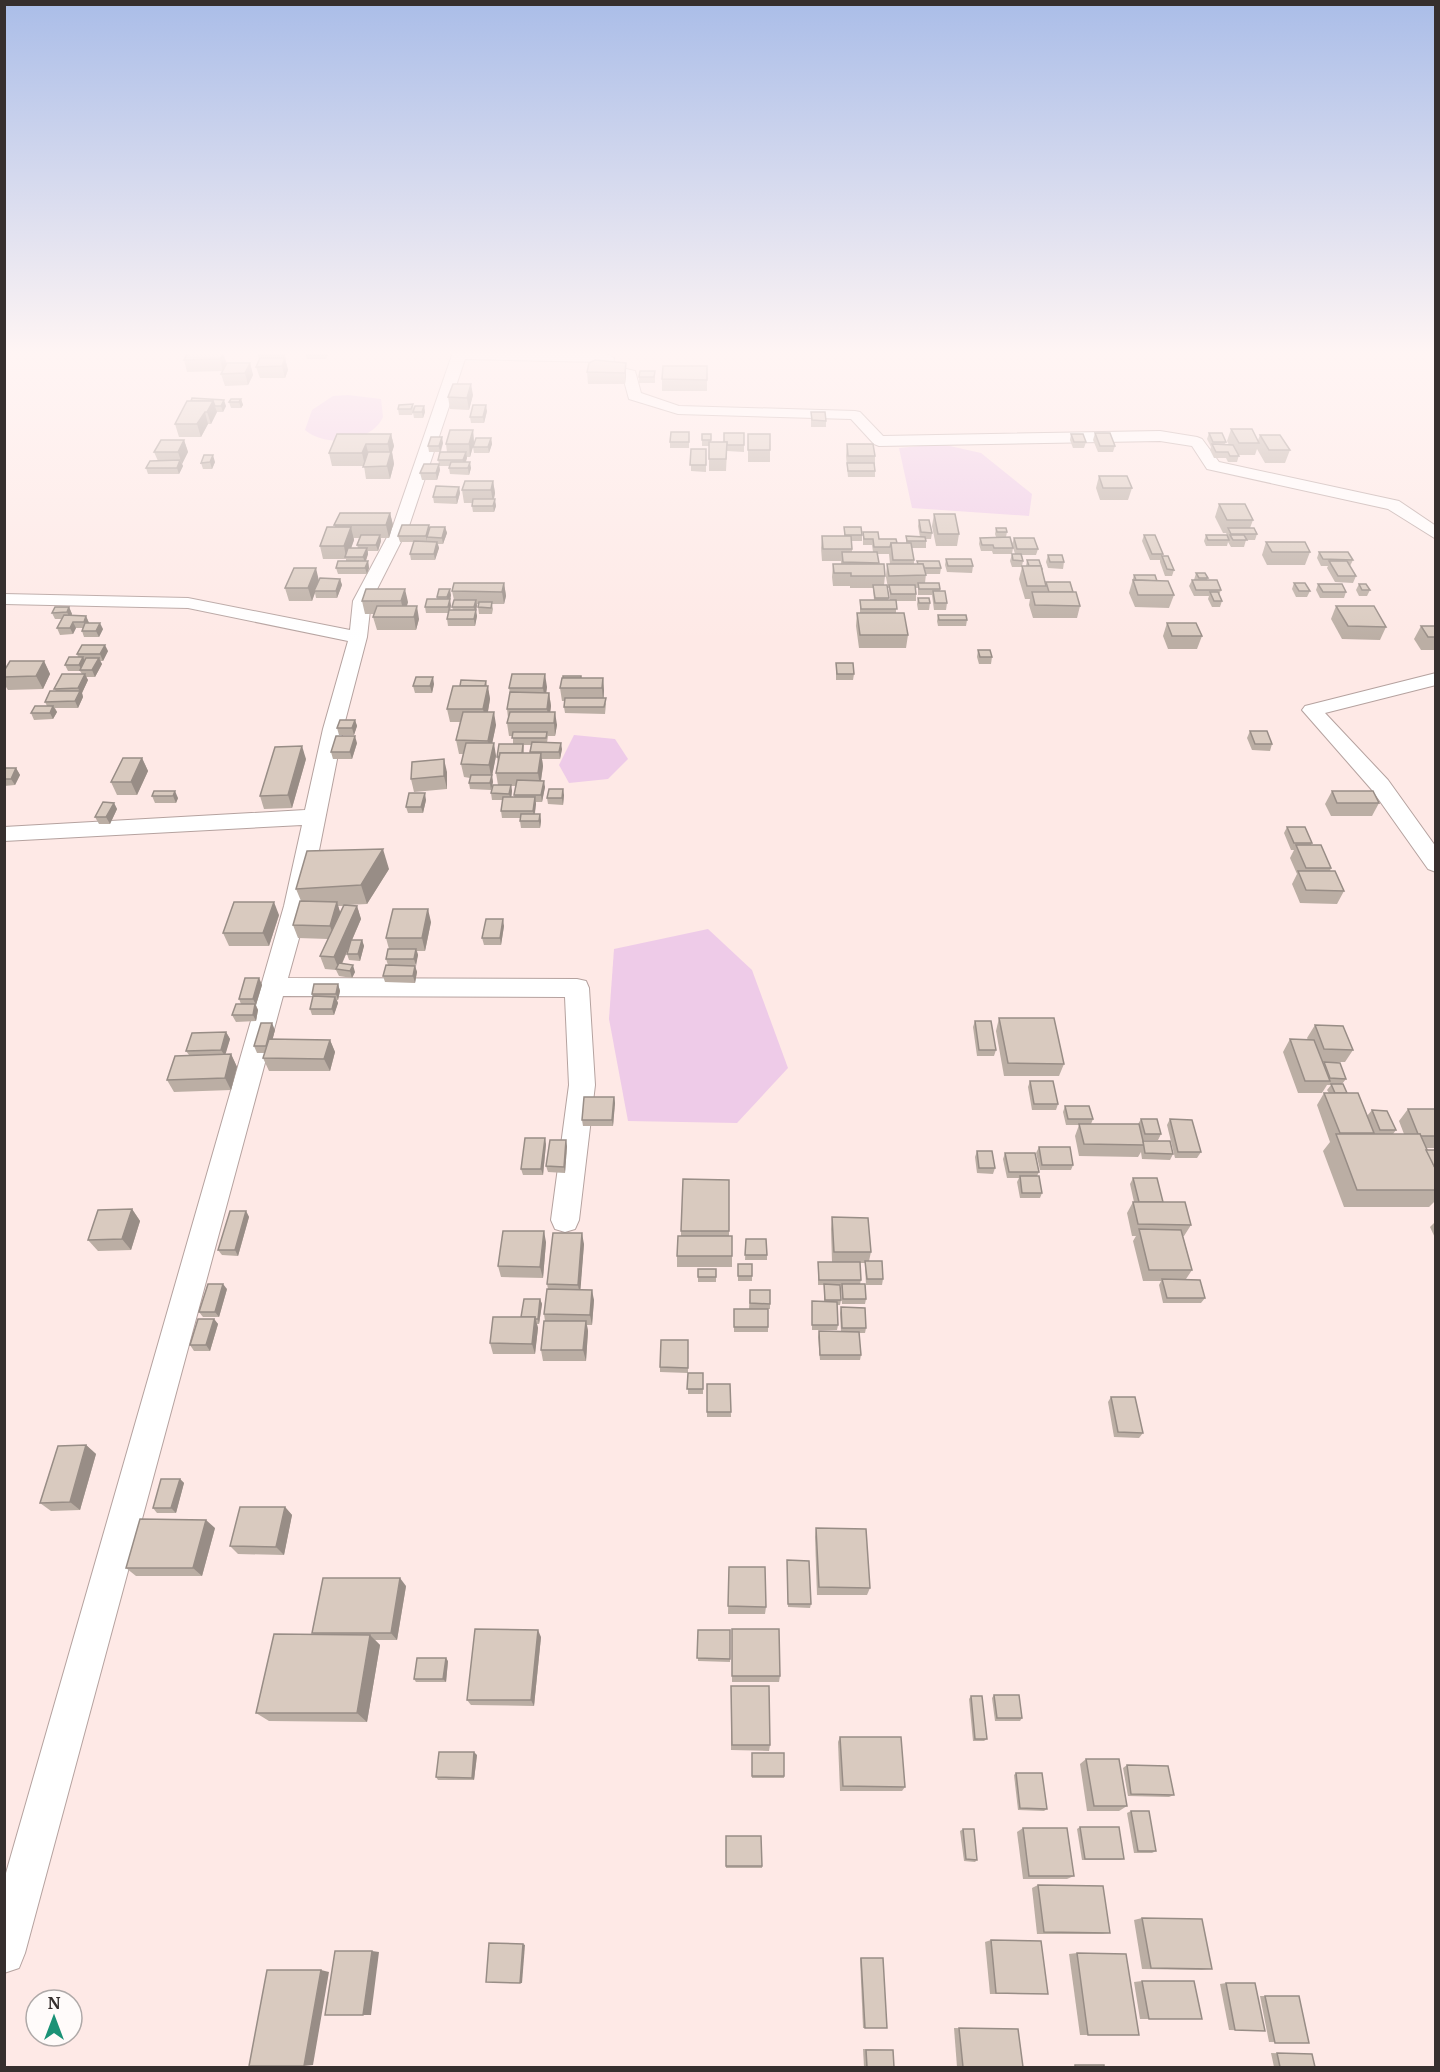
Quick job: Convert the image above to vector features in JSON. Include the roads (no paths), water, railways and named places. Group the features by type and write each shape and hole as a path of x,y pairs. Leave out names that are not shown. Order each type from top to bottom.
{"street":[{"path":"4,1953 296,906 333,729 358,637 362,601 401,526 427,449"},
{"path":"1201,449 1213,466 1393,505 1436,534"},
{"path":"4,599 188,603 358,637"},
{"path":"1436,679 1312,710 1380,785 1436,864"},
{"path":"4,834 314,817"},
{"path":"273,987 577,988 582,1085 565,1220"}]}
